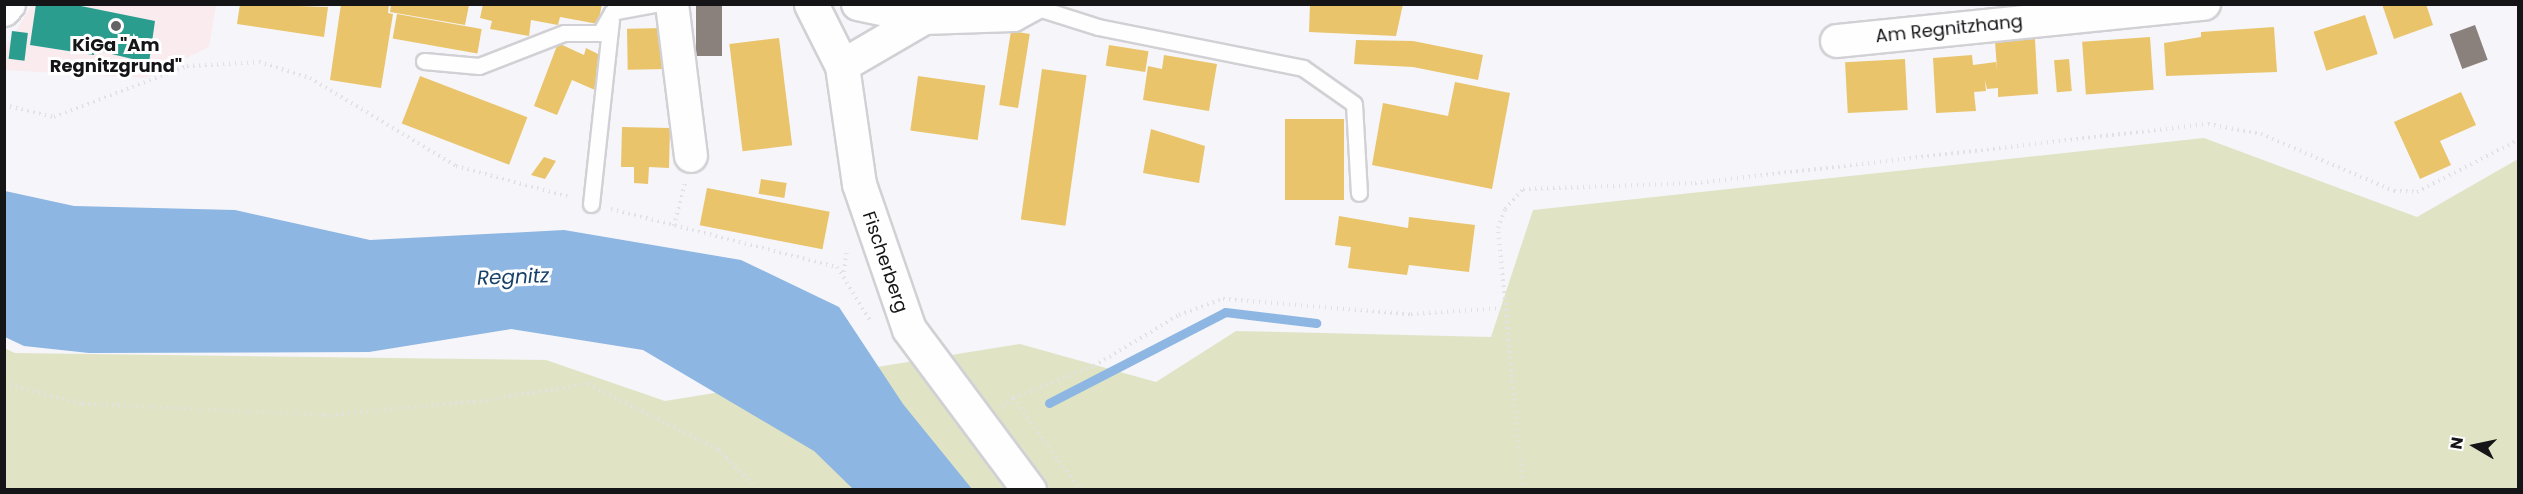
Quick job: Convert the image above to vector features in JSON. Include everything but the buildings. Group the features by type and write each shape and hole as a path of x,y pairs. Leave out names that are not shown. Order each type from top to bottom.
{"main road":[{"name":"Fischerberg","path":"811,4 842,66 859,184 909,329 1029,489"}],"street":[{"path":"4,10 9,4"},
{"path":"672,4 691,156"},
{"path":"858,4 924,18 1014,15 1033,5"},
{"name":"Am Regnitzhang","path":"1837,41 2204,4"},
{"path":"842,66 924,18"}],"lane":[{"path":"424,61 478,66 564,33 600,33 611,14 655,4"},
{"path":"1033,5 1098,27 1303,68 1354,104 1359,193"},
{"path":"591,204 611,14"}],"path":[{"path":"4,105 54,117 187,66 259,62 310,78 456,166 591,204 837,267 856,291 875,331"},
{"path":"1523,489 1503,308 1498,228 1505,209 1523,189 1695,183 2208,124 2261,134 2394,191 2417,192 2518,140"},
{"path":"674,226 682,193"},
{"path":"1080,489 1013,398 1094,366 1179,315 1244,297 1411,314 1503,308"},
{"path":"4,383 82,404 324,415 474,402 588,384 718,449 758,489"}],"shaded area":[{"name":"KiGa \"Am Regnitzgrund\"","path":"32,5 216,5 209,47 145,78 5,70 4,50"}],"green space":[{"path":"2204,138 2417,217 2518,159 2518,489 5,489 4,348 15,353 546,360 665,401 1020,344 1156,382 1236,331 1491,337 1533,210"}],"water":[{"name":"Regnitz","path":"5,191 74,206 235,210 370,240 564,230 741,260 839,307 903,404 972,489 853,489 814,451 643,350 511,329 369,352 89,353 24,346 5,337"}],"waterway":[{"path":"1049,403 1225,312 1316,323"}],"place":[{"name":"KiGa \"Am Regnitzgrund\"","path":"116,26"}]}
